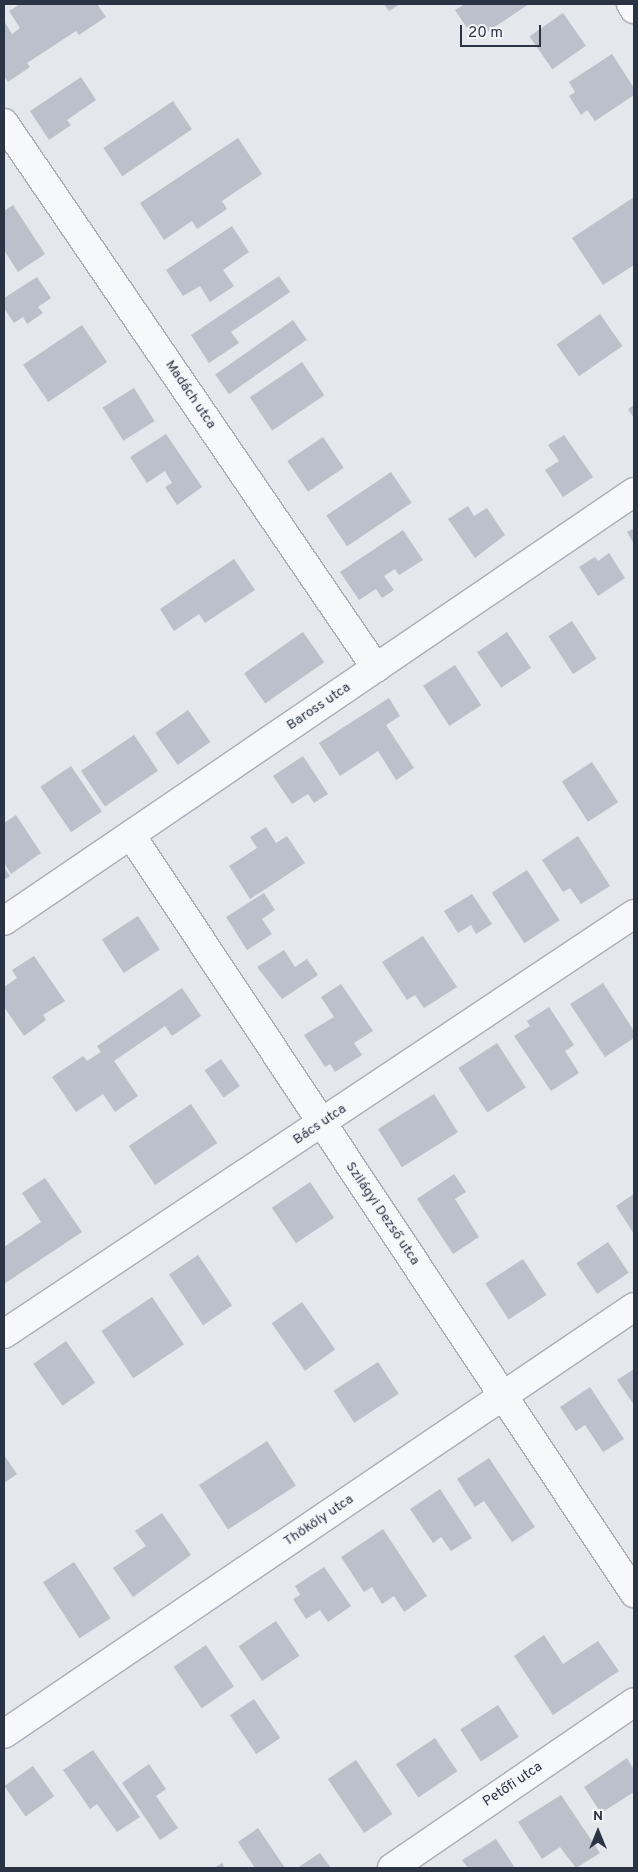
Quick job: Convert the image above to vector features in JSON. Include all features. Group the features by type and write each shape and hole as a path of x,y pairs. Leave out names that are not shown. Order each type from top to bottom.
{"street":[{"path":"631,4 634,9"},
{"name":"Madách utca","path":"4,123 376,668"},
{"name":"Baross utca","path":"4,922 634,492"},
{"name":"Szilágyi Dezső utca","path":"130,835 634,1593"},
{"name":"Bács utca","path":"4,1334 322,1124 634,914"},
{"name":"Thököly utca","path":"4,1734 634,1306"},
{"name":"Petőfi utca","path":"392,1868 634,1702"}],"building":[{"path":"20,4 97,4 106,17 79,35 76,31 27,63 30,67 8,82 4,76 4,21 12,34 20,28 9,11"},
{"path":"384,4 400,4 389,11"},
{"path":"465,4 529,4 475,40 455,10"},
{"path":"563,13 586,46 552,69 529,37"},
{"path":"612,54 634,88 634,95 595,121 587,110 581,115 569,96 575,92 569,82"},
{"path":"81,77 96,100 67,120 71,125 49,140 30,111"},
{"path":"173,101 192,129 122,176 103,148"},
{"path":"238,138 262,174 222,201 227,209 197,229 192,221 164,240 140,203"},
{"path":"634,197 634,265 603,285 572,238"},
{"path":"13,205 45,254 18,272 4,250 4,211"},
{"path":"232,226 249,252 223,270 234,286 210,302 200,286 183,296 166,270"},
{"path":"279,276 290,292 231,332 239,343 209,363 191,335"},
{"path":"37,277 51,298 38,307 43,313 27,324 23,317 14,323 4,308 4,298"},
{"path":"600,314 622,346 579,376 557,344"},
{"path":"293,320 307,340 229,394 215,374"},
{"path":"82,325 107,362 48,402 23,365"},
{"path":"302,362 324,395 272,430 250,397"},
{"path":"134,388 155,421 123,441 103,408"},
{"path":"634,405 634,418 628,409"},
{"path":"166,434 202,487 177,505 165,487 172,483 165,471 147,483 130,457"},
{"path":"564,435 593,477 563,497 545,470 559,461 548,445"},
{"path":"323,437 344,468 308,492 287,461"},
{"path":"391,472 412,503 347,546 326,516"},
{"path":"468,506 474,516 487,508 505,535 475,558 448,519"},
{"path":"634,528 634,544 627,532"},
{"path":"403,530 423,560 399,575 395,569 384,576 394,590 382,598 376,589 359,600 340,572"},
{"path":"609,553 625,578 598,596 579,567 595,557 598,561"},
{"path":"234,559 255,590 205,623 199,614 174,631 160,609"},
{"path":"572,621 597,659 573,674 549,636"},
{"path":"303,632 324,662 265,704 244,673"},
{"path":"507,632 531,668 501,688 477,652"},
{"path":"455,665 481,705 449,726 423,686"},
{"path":"389,698 400,716 386,725 414,768 396,780 378,751 340,776 319,743"},
{"path":"188,710 210,742 178,765 155,733"},
{"path":"134,735 158,771 105,806 81,771"},
{"path":"303,756 328,794 314,803 308,794 292,804 273,776"},
{"path":"592,762 618,802 588,822 562,782"},
{"path":"71,766 102,812 71,832 40,787"},
{"path":"16,815 41,853 11,874 4,863 4,823"},
{"path":"266,827 276,843 287,836 305,863 250,899 229,866 257,848 250,837"},
{"path":"578,836 610,886 581,904 570,888 563,892 542,860"},
{"path":"4,867 10,876 4,880"},
{"path":"527,870 560,920 524,943 492,893"},
{"path":"264,893 275,910 262,919 272,934 247,950 226,917"},
{"path":"472,894 492,924 476,934 471,925 458,933 444,911"},
{"path":"138,916 160,950 124,973 102,939"},
{"path":"423,936 457,987 424,1008 415,995 407,1000 382,962"},
{"path":"284,950 295,967 307,959 318,975 282,999 257,967"},
{"path":"34,956 65,1001 43,1015 46,1020 24,1036 4,1007 4,987 17,978 12,970"},
{"path":"603,983 634,1031 634,1038 605,1057 570,1004"},
{"path":"341,984 373,1031 354,1043 362,1055 335,1072 330,1064 325,1067 304,1035 334,1017 321,997"},
{"path":"182,988 201,1016 172,1036 165,1026 114,1061 138,1096 115,1112 103,1094 76,1112 52,1077 83,1056 87,1061 101,1052 97,1046"},
{"path":"549,1007 574,1045 565,1051 579,1073 551,1091 514,1036 530,1026 527,1021"},
{"path":"497,1043 526,1087 487,1113 458,1068"},
{"path":"221,1059 240,1086 224,1098 205,1070"},
{"path":"434,1094 458,1132 402,1167 378,1129"},
{"path":"191,1104 217,1143 155,1185 129,1146"},
{"path":"454,1174 466,1192 455,1199 479,1237 453,1254 417,1199"},
{"path":"45,1178 82,1232 4,1284 4,1247 41,1222 22,1193"},
{"path":"310,1182 334,1218 296,1243 272,1208"},
{"path":"634,1194 634,1234 616,1206"},
{"path":"608,1242 629,1273 597,1294 576,1263"},
{"path":"198,1255 232,1306 203,1325 169,1275"},
{"path":"523,1259 546,1295 509,1320 485,1284"},
{"path":"152,1297 184,1344 133,1378 101,1331"},
{"path":"302,1302 335,1350 305,1371 272,1323"},
{"path":"66,1341 95,1383 62,1406 33,1364"},
{"path":"378,1362 399,1394 354,1423 334,1391"},
{"path":"634,1369 634,1405 617,1380"},
{"path":"590,1387 624,1439 603,1452 585,1425 576,1431 560,1407"},
{"path":"267,1441 296,1485 228,1530 199,1485"},
{"path":"4,1455 17,1474 4,1483"},
{"path":"489,1458 535,1527 512,1542 484,1501 475,1507 457,1479"},
{"path":"440,1489 472,1538 451,1551 441,1537 433,1543 410,1509"},
{"path":"162,1513 191,1555 133,1597 113,1568 146,1546 135,1531"},
{"path":"383,1529 427,1596 404,1612 394,1596 382,1604 372,1587 364,1592 341,1557"},
{"path":"74,1562 110,1618 79,1638 43,1582"},
{"path":"324,1567 351,1606 328,1622 320,1610 306,1619 293,1599 300,1595 295,1586"},
{"path":"276,1621 299,1656 262,1681 239,1646"},
{"path":"544,1635 563,1664 598,1641 619,1671 553,1715 514,1656"},
{"path":"206,1645 234,1686 202,1708 174,1667"},
{"path":"254,1699 280,1738 256,1754 230,1715"},
{"path":"498,1705 519,1737 481,1761 460,1730"},
{"path":"435,1738 457,1771 418,1797 396,1764"},
{"path":"93,1750 140,1817 117,1832 97,1804 90,1809 63,1770"},
{"path":"627,1758 634,1770 634,1792 601,1813 584,1787"},
{"path":"356,1760 392,1814 364,1833 328,1779"},
{"path":"149,1764 166,1789 156,1796 178,1828 160,1840 122,1783"},
{"path":"33,1766 54,1796 26,1816 4,1786"},
{"path":"561,1795 600,1853 576,1868 560,1847 542,1859 518,1822"},
{"path":"258,1828 285,1868 255,1868 238,1842"},
{"path":"496,1839 515,1868 468,1868 462,1860"},
{"path":"320,1853 331,1868 297,1868"},
{"path":"222,1863 225,1868 214,1868"}]}
